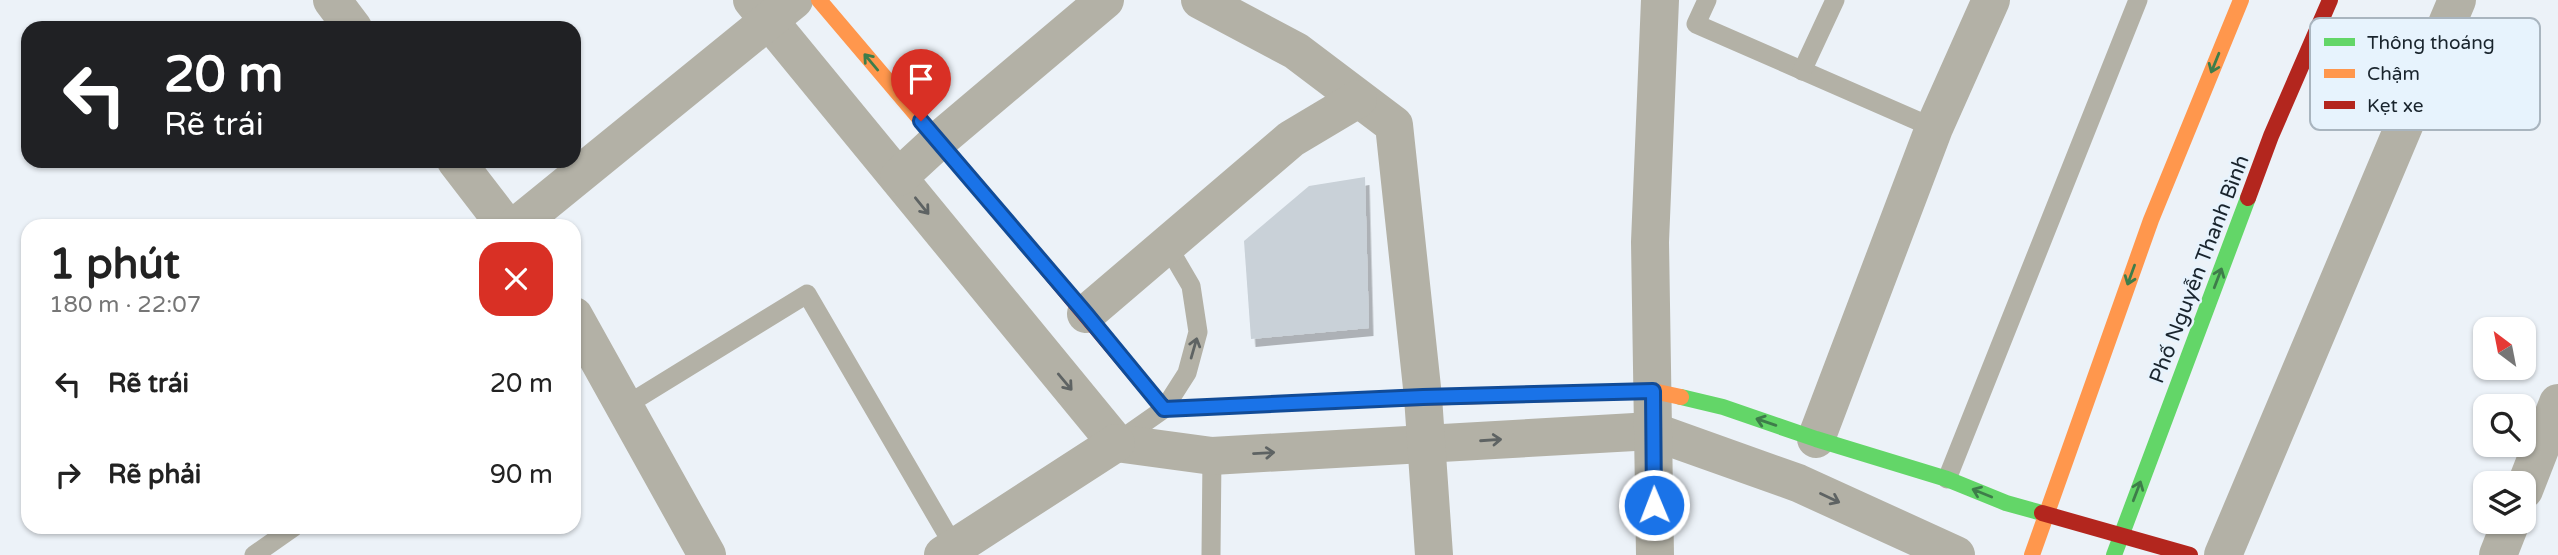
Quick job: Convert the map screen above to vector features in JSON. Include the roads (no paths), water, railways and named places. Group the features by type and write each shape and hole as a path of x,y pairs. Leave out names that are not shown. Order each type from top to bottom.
{"street":[{"path":"332,0 348,21"},
{"path":"819,0 1164,409 1423,397 1653,391 1723,407 1947,479 2006,503 2190,555"},
{"path":"898,177 1105,0"},
{"path":"1200,0 1296,51 1394,125 1423,397 1434,555"},
{"path":"1655,555 1650,242 1659,0"},
{"path":"1816,439 1934,128 1991,0"},
{"path":"2032,555 2151,220 2241,0"},
{"name":"Phố Nguyễn Thanh Bình","path":"2322,18 2330,0"},
{"path":"2449,18 2457,0"},
{"path":"524,219 771,7 898,177 1116,443"},
{"name":"Phố Nguyễn Thanh Bình","path":"2114,555 2272,136 2310,47"},
{"path":"1086,314 1291,139 1358,99"},
{"path":"2223,555 2402,130"},
{"path":"461,168 501,219"},
{"path":"581,332 708,555"},
{"path":"2531,471 2558,403"},
{"path":"952,553 1031,496 1116,443 1212,456 1652,430 1798,483 1956,555"},
{"path":"2498,555 2506,534"}],"lane":[{"path":"1707,0 1696,24 1934,128"},
{"path":"1802,71 1835,0"},
{"path":"1947,479 2138,0"},
{"path":"1116,443 1164,409 1187,373 1198,332 1191,286 1167,245"},
{"path":"625,407 807,294 952,553"},
{"path":"1212,456 1212,555"},
{"path":"254,555 284,534"}]}
